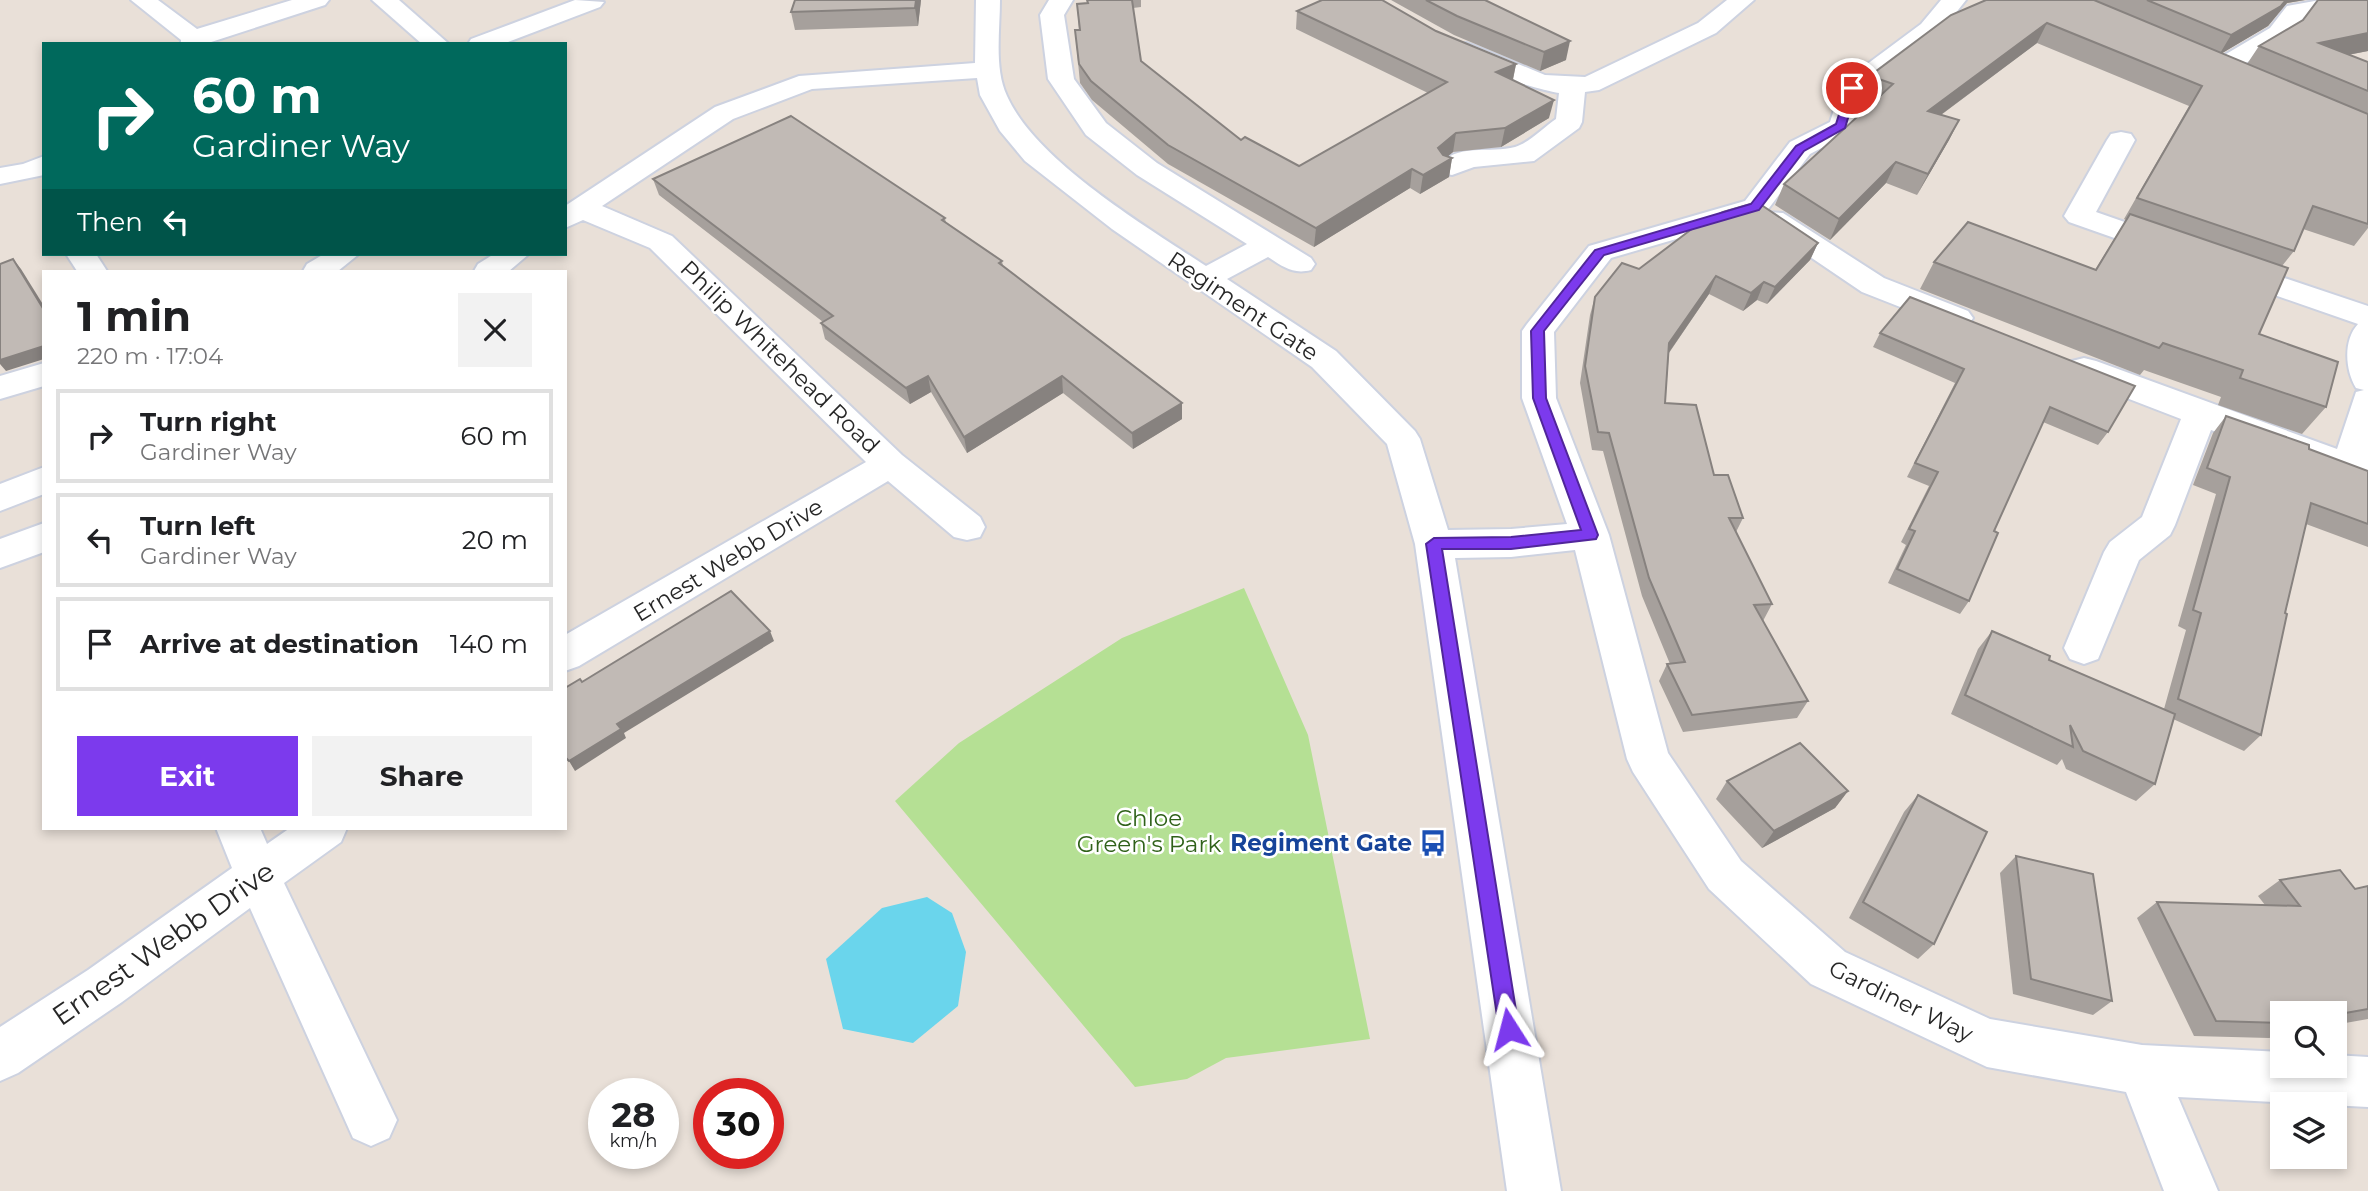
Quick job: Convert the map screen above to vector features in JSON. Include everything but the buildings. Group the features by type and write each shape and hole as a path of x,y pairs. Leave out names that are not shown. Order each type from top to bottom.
{"street":[{"path":"143,0 193,41 317,0"},
{"path":"384,0 435,42"},
{"name":"Regiment Gate","path":"988,0 988,70 993,95 1014,131 1035,155 1122,223 1203,281 1324,359 1403,439 1434,544 1534,1191"},
{"path":"1061,0 1052,15 1061,79 1096,129 1147,169 1300,264"},
{"path":"1444,42 1541,83 1573,87 1590,84 1707,29 1742,0"},
{"path":"1954,0 1930,29 1852,88 1842,126 1800,148 1755,207 1872,285 1986,330"},
{"path":"485,42 592,2"},
{"path":"2220,68 2279,33 2296,11 2328,6"},
{"path":"2196,57 2245,78"},
{"path":"573,214 724,113 808,80 988,70"},
{"path":"1452,167 1468,159 1524,155 1569,122 1573,87"},
{"path":"2122,140 2079,216 2368,317"},
{"path":"0,176 39,175"},
{"name":"Gardiner Way","path":"1755,207 1600,252 1538,331 1539,398 1590,535 1648,759 1726,875 1828,968 1987,1043 2142,1070 2368,1082"},
{"name":"Philip Whitehead Road","path":"573,214 661,242 890,464 967,527"},
{"path":"1203,281 1269,244"},
{"path":"320,270 341,256"},
{"path":"490,270 511,256"},
{"path":"2368,332 2363,350 2368,380"},
{"path":"2061,359 2200,414 2358,470 2368,400"},
{"path":"0,388 42,374"},
{"path":"2084,648 2123,552 2157,525 2200,414"},
{"name":"Ernest Webb Drive","path":"567,654 890,464"},
{"path":"0,498 42,481"},
{"path":"1434,544 1511,543 1590,535"},
{"path":"0,554 42,538"},
{"path":"239,830 371,1120"},
{"name":"Ernest Webb Drive","path":"0,1056 105,986 322,830"},
{"path":"2142,1070 2191,1191"}],"green space":[{"name":"Chloe Green's Park","path":"1244,588 1308,735 1370,1039 1226,1058 1187,1079 1135,1087 895,801 959,743 1122,638"}],"water":[{"path":"927,897 952,913 966,952 958,1006 913,1043 843,1029 826,959 882,908"}],"place":[{"name":"Regiment Gate","path":"1433,843"}],"route":[{"path":"1509,1029 1434,544 1511,543 1590,535 1539,398 1538,331 1600,252 1755,207 1800,148 1842,126 1852,88"}]}
